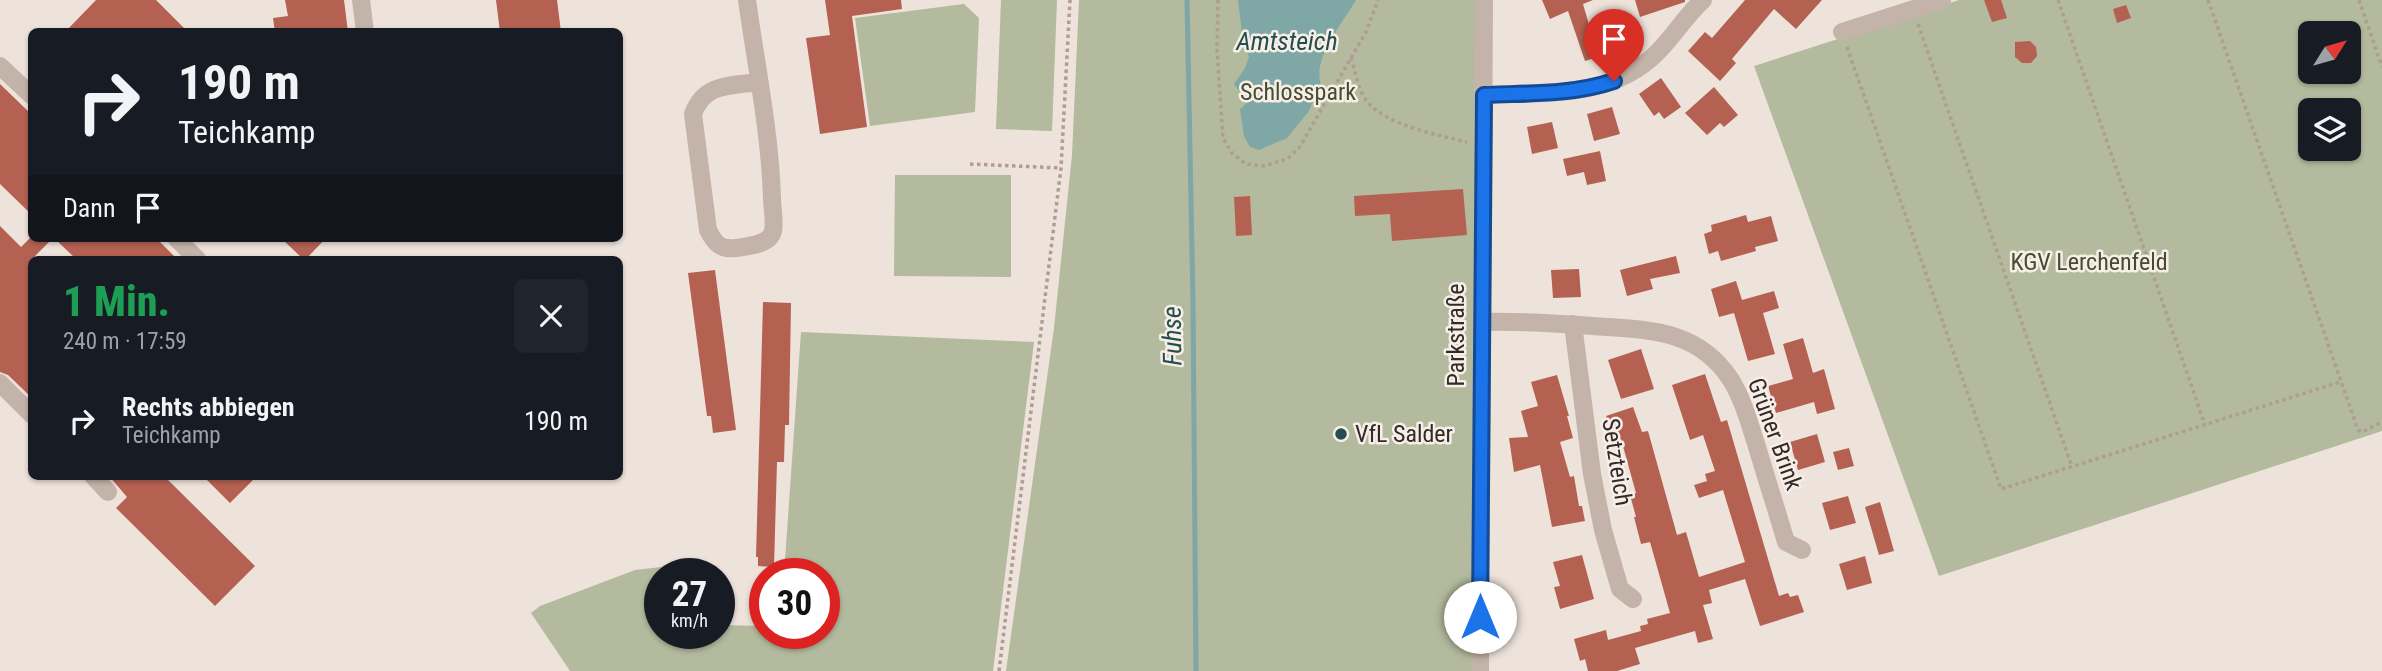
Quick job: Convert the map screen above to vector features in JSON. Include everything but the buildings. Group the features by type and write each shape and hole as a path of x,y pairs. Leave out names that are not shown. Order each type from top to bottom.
{"street":[{"path":"361,0 364,28"},
{"path":"747,0 759,82 771,176 773,232 767,240 754,246 726,249 715,243 708,230 693,114 706,93 720,87 759,82"},
{"name":"Parkstraße","path":"1480,671 1484,0"},
{"path":"1484,95 1572,91 1614,81 1649,60 1703,0"},
{"path":"1842,32 1942,0"},
{"path":"0,66 28,92"},
{"path":"180,242 194,256"},
{"name":"Grüner Brink","path":"1481,322 1536,321 1661,331 1682,339 1718,362 1742,401 1786,542 1802,550"},
{"name":"Setzteich","path":"1573,324 1592,474 1603,530 1620,589 1633,599"},
{"path":"0,383 28,411"},
{"path":"97,480 108,492"}],"path":[{"path":"999,671 1061,168 1070,0"},
{"path":"1218,0 1217,51 1223,138 1232,153 1246,164 1264,166 1287,159 1299,148 1366,32 1378,0"},
{"path":"2058,0 2205,425"},
{"path":"2208,0 2358,430 2362,432 2382,422"},
{"path":"2359,0 2382,67"},
{"path":"1913,9 2072,467"},
{"path":"1842,32 2001,489 2340,382"},
{"path":"1351,58 1365,99 1380,112 1426,131 1484,145"},
{"path":"970,164 1061,168"}],"green space":[{"path":"1001,0 1057,0 1052,131 996,129"},
{"name":"Schlosspark","path":"1079,0 1475,0 1474,671 1006,671 1054,328 1072,155"},
{"name":"KGV Lerchenfeld","path":"1959,0 2382,0 2382,431 1939,576 1754,66"},
{"path":"964,4 979,18 975,112 870,126 855,18"},
{"path":"895,175 1011,175 1011,277 894,276"},
{"path":"801,332 1034,342 993,671 570,671 531,613 540,606 644,569 644,649 735,649 735,625 749,626 749,649 840,649 840,558 785,558"}],"water":[{"name":"Amtsteich","path":"1238,0 1356,0 1322,59 1320,83 1326,94 1316,94 1309,111 1287,138 1259,150 1250,147 1244,136 1240,109 1248,102 1234,84 1249,57 1243,41"}],"waterway":[{"name":"Fuhse","path":"1187,0 1196,671"}],"place":[{"name":"VfL Salder","path":"1341,434"}],"route":[{"path":"1480,617 1484,95 1546,94 1592,88 1614,81"}]}
